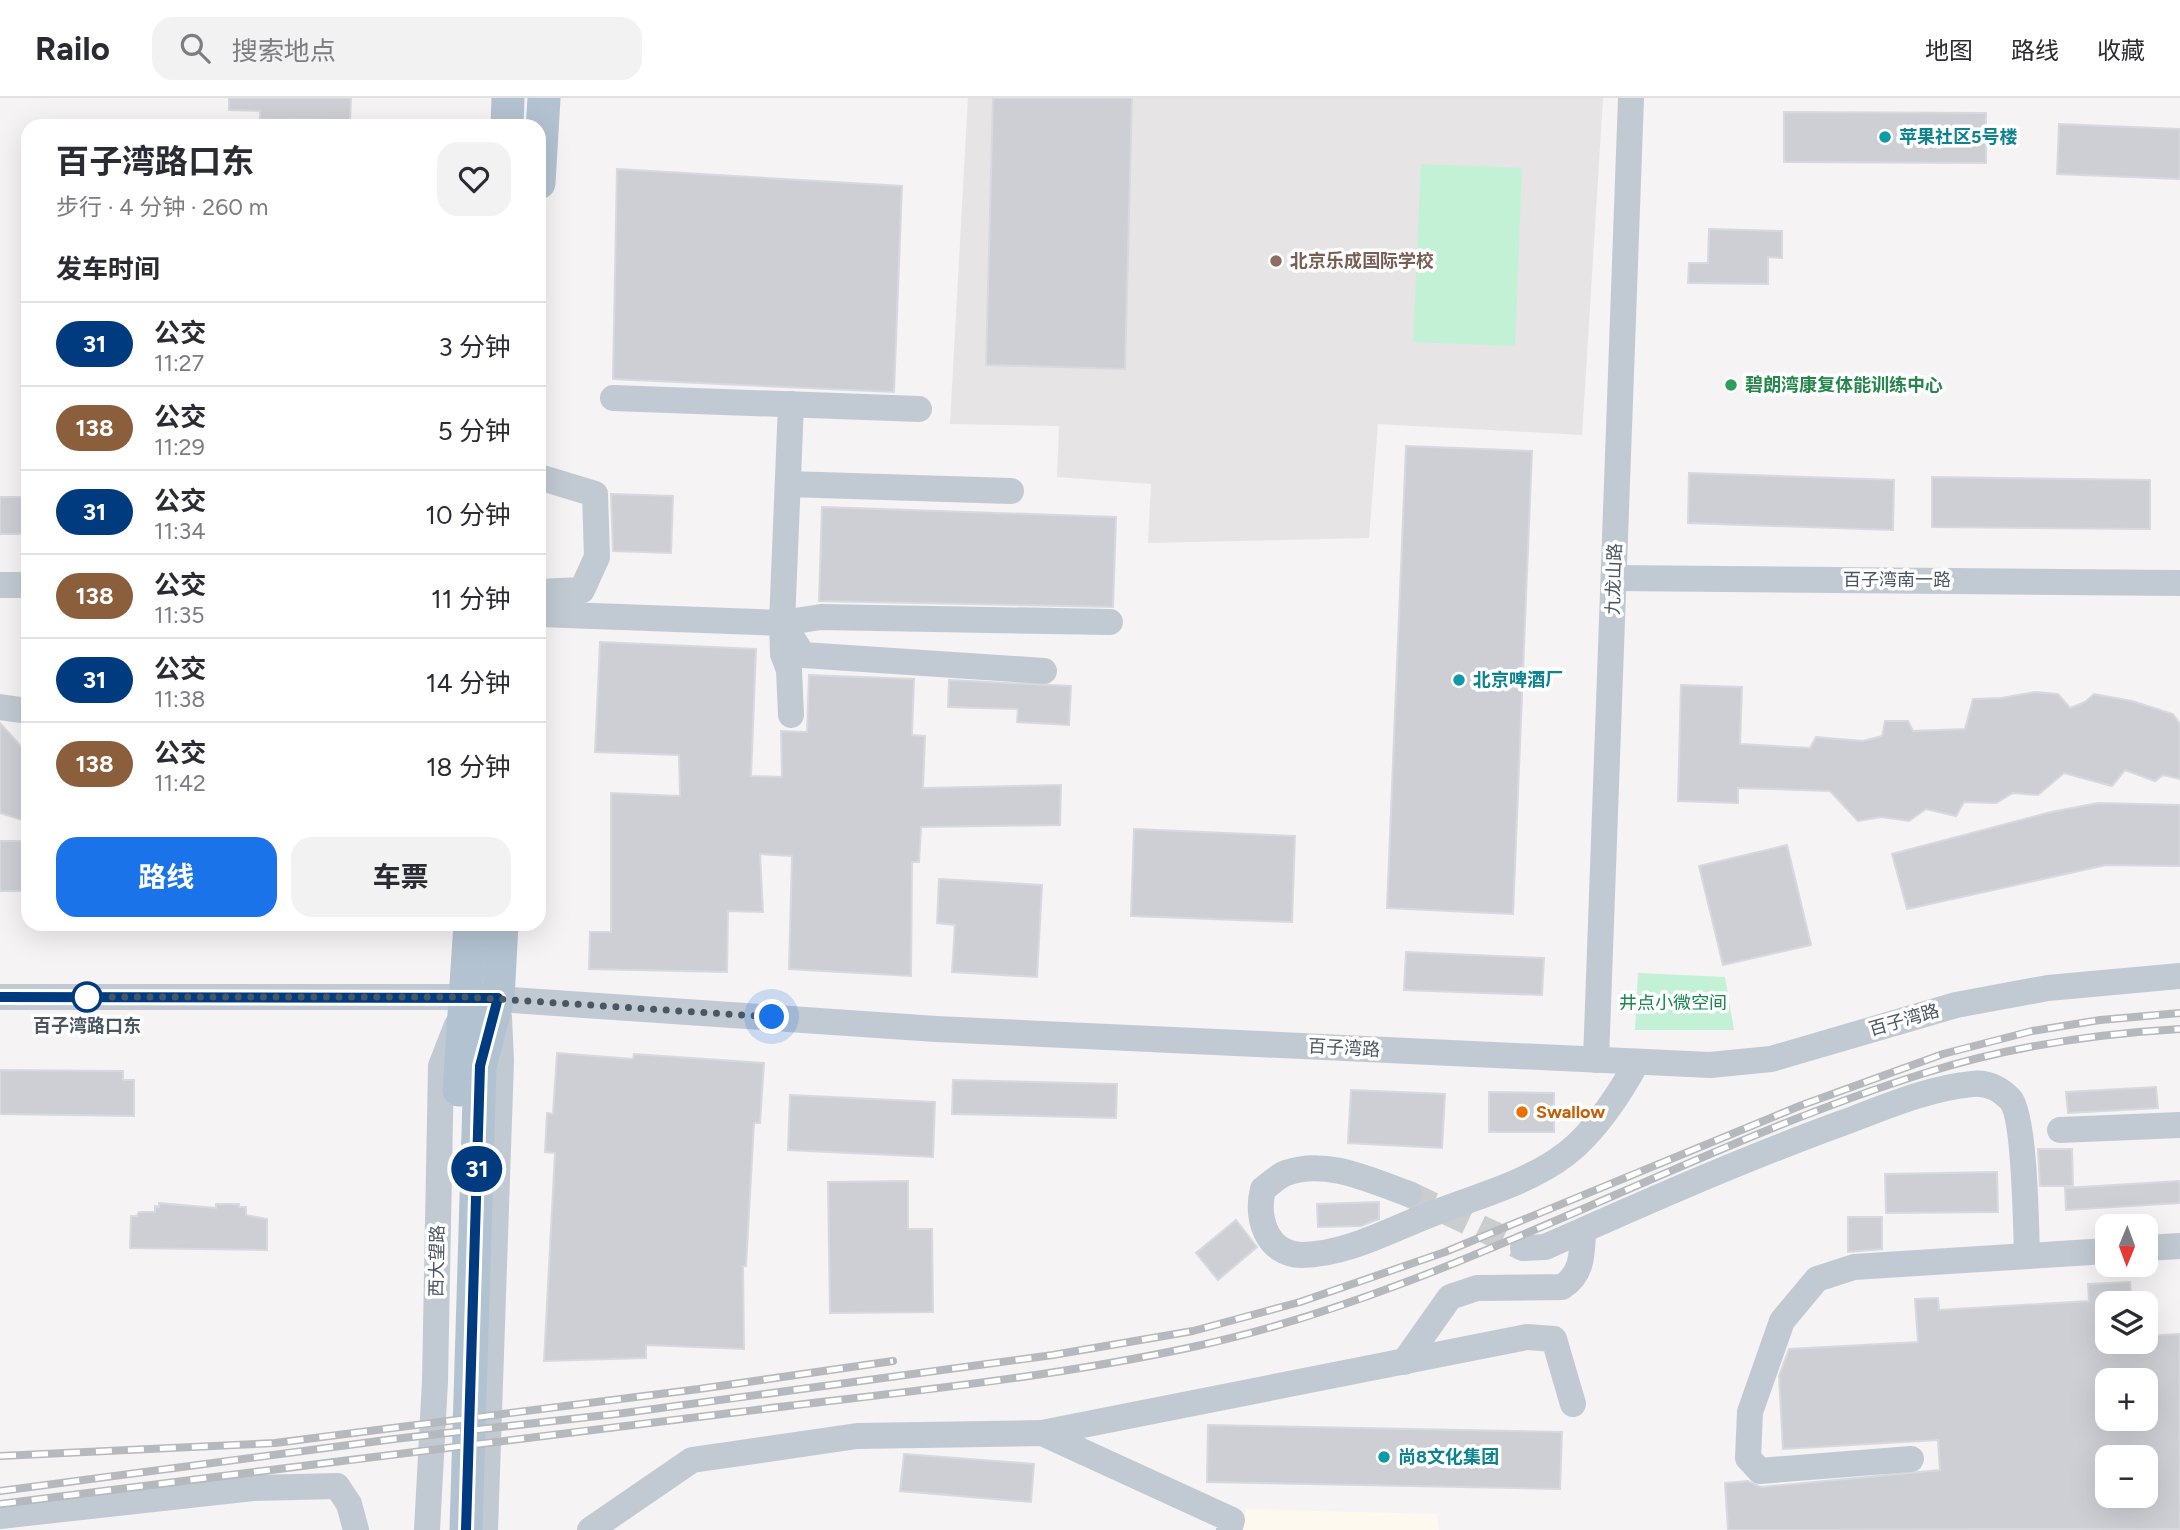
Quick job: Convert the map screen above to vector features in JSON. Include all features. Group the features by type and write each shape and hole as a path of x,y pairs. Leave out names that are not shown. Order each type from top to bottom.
{"main road":[{"path":"507,119 508,98"},
{"path":"543,119 544,98"},
{"name":"西大望路","path":"466,1530 483,998 471,931"},
{"name":"西大望路","path":"448,1530 460,1064 483,998 500,931"}],"street":[{"name":"九龙山路","path":"1596,1060 1631,98"},
{"path":"613,398 919,409"},
{"path":"790,404 782,623 783,654 789,670 791,715"},
{"path":"546,479 595,494 597,558 582,590 546,592"},
{"path":"788,484 1011,491"},
{"name":"百子湾南一路","path":"1614,578 2180,583"},
{"path":"0,584 21,585"},
{"path":"546,614 782,623 821,617 1110,622"},
{"path":"782,623 803,655 1044,671"},
{"path":"0,707 21,709"},
{"name":"百子湾路","path":"0,997 483,998 936,1029 1710,1065 1771,1059 1956,1005 2048,988 2180,976"},
{"name":"西大望路","path":"427,1530 435,1381 441,1066 483,998"},
{"name":"西大望路","path":"483,998 501,1061 485,1530"},
{"path":"1409,1194 1344,1171 1313,1170 1286,1173 1263,1189 1259,1206 1264,1231 1277,1247 1300,1255 1334,1251 1525,1178 1567,1154 1618,1098 1637,1062"},
{"path":"1523,1248 1545,1247 1771,1149 1885,1107 1947,1088 1975,1083 1995,1086 2013,1101 2020,1131 2027,1256"},
{"path":"2060,1130 2180,1125"},
{"path":"1404,1362 1450,1297 1477,1288 1562,1287 1572,1281 1581,1263 1583,1231"},
{"path":"2158,1247 2180,1246"},
{"path":"1911,1459 1760,1471 1748,1458 1750,1412 1782,1321 1817,1279 1854,1267 2095,1252"},
{"path":"590,1530 692,1460 857,1436 1042,1433 1527,1337 1554,1339 1573,1404"},
{"path":"1042,1433 1232,1520 1229,1530"},
{"path":"0,1517 253,1488 337,1486 349,1504 356,1530"}],"shaded area":[{"name":"北京乐成国际学校","path":"968,98 1603,98 1582,435 1378,424 1369,538 1148,543 1151,484 1057,477 1059,426 950,424"},
{"path":"1246,1509 1437,1514 1439,1530 1242,1530"}],"green space":[{"path":"1421,164 1522,168 1515,346 1413,342"},
{"name":"井点小微空间","path":"1638,973 1725,977 1734,1030 1635,1030"}],"building":[{"path":"229,98 351,98 350,119 260,119 260,111 229,110"},
{"path":"993,98 1132,98 1125,369 986,365"},
{"name":"苹果社区5号楼","path":"1784,112 1986,113 1986,163 1784,162"},
{"path":"2059,124 2180,129 2180,179 2057,174"},
{"path":"617,169 902,186 894,392 613,379"},
{"path":"1709,229 1782,231 1782,258 1768,257 1768,284 1688,283 1689,263 1708,263"},
{"name":"北京啤酒厂","path":"1406,446 1532,451 1513,914 1387,908"},
{"path":"1689,473 1894,480 1893,530 1688,523"},
{"path":"1932,477 2150,480 2150,529 1932,527"},
{"path":"611,494 673,496 671,553 613,551"},
{"path":"0,497 21,497 21,534 0,534"},
{"path":"822,507 1116,517 1113,607 819,601"},
{"path":"600,642 756,649 751,776 782,777 781,731 807,732 809,675 914,679 912,735 925,736 923,788 1061,785 1060,825 921,827 919,862 912,862 911,976 789,969 792,856 760,854 763,912 728,911 727,972 589,969 590,932 611,932 611,793 680,796 679,755 595,752"},
{"path":"949,680 1071,686 1069,725 1017,722 1018,709 948,707"},
{"path":"1681,685 1742,687 1740,744 1810,748 1816,737 1863,741 1882,736 1885,721 1908,721 1913,731 1965,729 1973,699 2001,698 2035,692 2058,694 2070,708 2085,702 2094,694 2132,701 2173,714 2180,724 2180,779 2163,775 2155,781 2125,770 2112,786 2064,773 2038,795 2013,793 1996,803 1964,802 1956,816 1926,809 1909,821 1881,817 1858,821 1830,791 1738,788 1738,803 1678,801"},
{"path":"0,723 21,746 21,820 0,813"},
{"path":"2098,803 2180,805 2180,866 2106,865 1907,909 1892,854 2051,812"},
{"path":"1134,829 1295,836 1292,922 1131,916"},
{"path":"0,841 21,841 21,891 0,891"},
{"path":"1787,845 1811,945 1723,965 1699,866"},
{"path":"939,879 1042,885 1037,977 952,972 955,925 937,923"},
{"path":"1406,952 1544,958 1542,995 1404,990"},
{"path":"557,1053 633,1059 634,1054 764,1063 760,1123 754,1123 746,1266 743,1266 744,1349 646,1345 646,1358 544,1361 555,1153 545,1152 547,1113 553,1114"},
{"path":"0,1070 123,1071 123,1080 134,1080 134,1116 0,1114"},
{"path":"953,1080 1117,1084 1116,1118 952,1114"},
{"path":"2156,1087 2158,1108 2068,1113 2066,1092"},
{"path":"1351,1090 1445,1094 1442,1148 1348,1143"},
{"name":"Swallow","path":"1489,1092 1554,1093 1554,1132 1489,1132"},
{"path":"790,1095 935,1102 933,1157 788,1150"},
{"path":"2038,1149 2072,1149 2073,1186 2040,1186"},
{"path":"1997,1172 1998,1212 1886,1213 1885,1174"},
{"path":"908,1181 908,1229 932,1229 933,1312 830,1313 828,1182"},
{"path":"2180,1181 2180,1203 2066,1210 2065,1188"},
{"path":"1379,1202 1379,1219 1361,1226 1318,1227 1317,1204"},
{"path":"159,1203 216,1208 216,1204 239,1204 239,1207 246,1207 246,1215 267,1219 267,1250 130,1248 131,1216 137,1216 139,1212 155,1212 155,1206 159,1207"},
{"path":"1848,1217 1882,1217 1882,1249 1848,1252"},
{"path":"1236,1220 1257,1247 1218,1280 1196,1253"},
{"path":"2130,1282 2131,1291 2095,1291 2095,1354 2158,1354 2158,1335 2180,1334 2180,1529 1728,1530 1725,1483 1748,1481 1761,1487 1940,1470 1938,1440 1783,1449 1779,1376 1789,1349 1918,1342 1915,1299 1938,1298 1939,1310 2089,1301 2088,1284"},
{"name":"尚8文化集团","path":"1208,1425 1562,1432 1560,1489 1207,1482"},
{"path":"904,1454 1034,1464 1031,1502 900,1491"}],"tunnel":[{"path":"1409,1194 1523,1248"}],"railway":[{"path":"0,1491 394,1439 624,1413 1053,1355 1193,1331 1300,1302 1445,1252 1802,1105 1943,1054 2032,1031 2100,1020 2180,1013"},
{"path":"0,1504 969,1384 1084,1368 1197,1346 1291,1321 1383,1291 1743,1140 1925,1073 1987,1056 2051,1043 2180,1029"},
{"path":"0,1456 275,1443 699,1389 893,1361"}],"bus line":[{"name":"31","path":"0,997 498,998 480,1066 466,1530"}],"place":[{"name":"苹果社区5号楼","path":"1885,137"},
{"name":"北京乐成国际学校","path":"1276,261"},
{"name":"碧朗湾康复体能训练中心","path":"1731,385"},
{"name":"北京啤酒厂","path":"1459,680"},
{"name":"百子湾路口东","path":"87,997"},
{"name":"Swallow","path":"1522,1112"},
{"name":"尚8文化集团","path":"1384,1457"}],"route":[{"path":"87,997 467,997 772,1017"}]}
